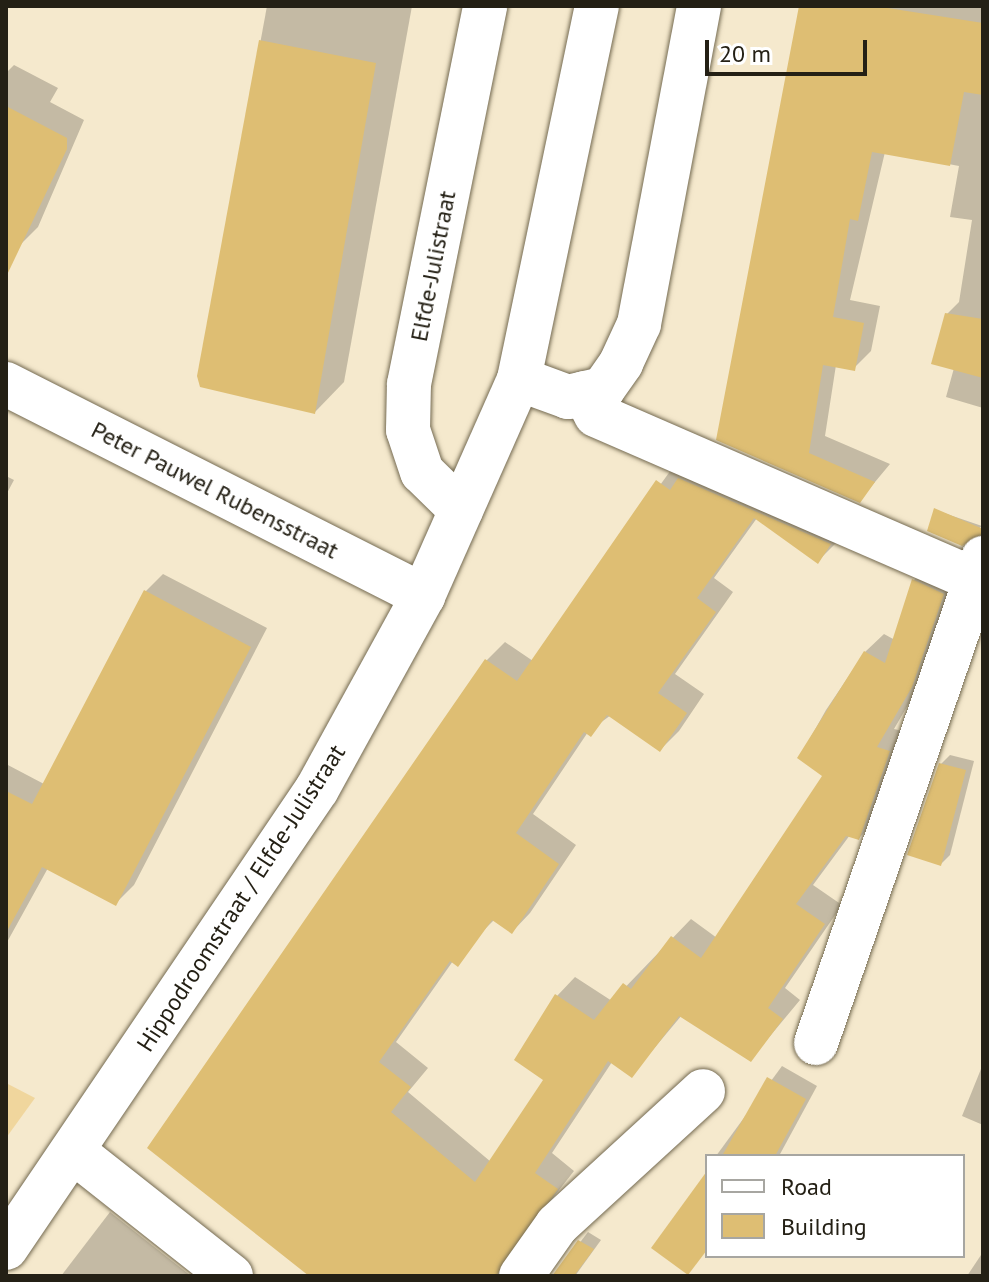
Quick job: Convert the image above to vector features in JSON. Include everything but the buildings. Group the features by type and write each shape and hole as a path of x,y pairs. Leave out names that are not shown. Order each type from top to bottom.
{"street":[{"name":"Elfde-Julistraat","path":"461,510 422,472 408,430 409,384 485,6"},
{"path":"423,596 519,379 597,6"},
{"path":"519,379 568,397 603,389 639,324 699,6"},
{"name":"Peter Pauwel Rubensstraat","path":"6,384 423,596"},
{"path":"584,393 596,415 980,569 816,1043"},
{"name":"Hippodroomstraat / Elfde-Julistraat","path":"6,1248 74,1152 317,789 423,596"},
{"path":"521,1276 557,1225 703,1091"},
{"path":"74,1152 231,1276"}],"shaded area":[{"path":"6,1083 35,1098 6,1138"}]}
